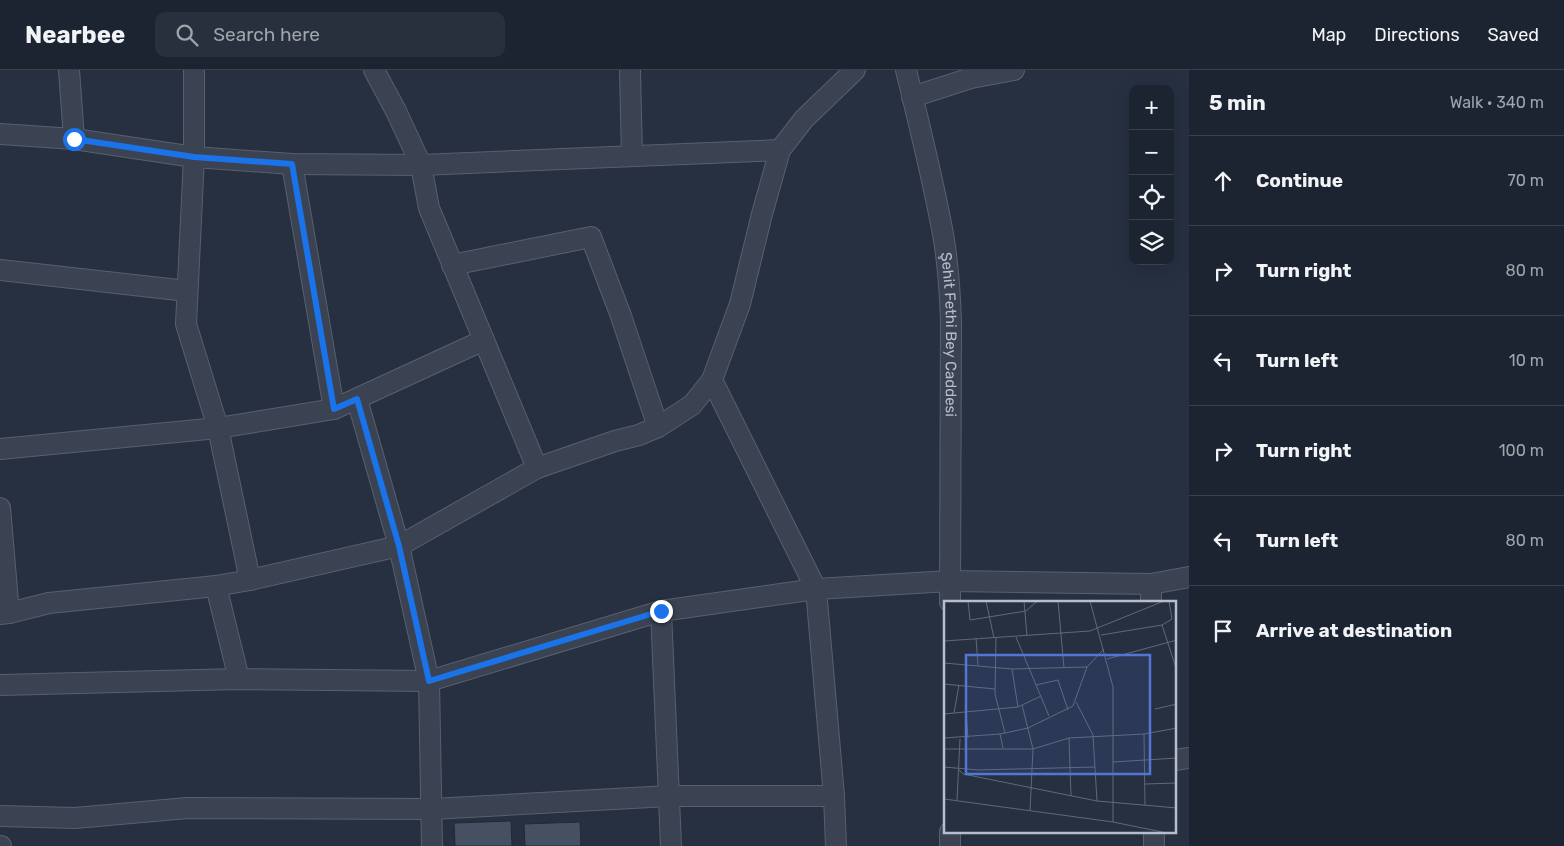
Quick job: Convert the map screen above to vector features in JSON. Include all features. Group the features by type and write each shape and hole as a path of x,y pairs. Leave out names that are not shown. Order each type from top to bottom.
{"street":[{"path":"69,70 74,139"},
{"path":"194,70 194,157 186,291 186,324 218,428 250,580"},
{"path":"374,70 396,111 421,165 429,208 537,468"},
{"path":"630,70 632,156"},
{"path":"0,508 5,613 49,603 216,586 399,546 537,468 658,427 692,405 712,380 740,304 780,150 804,119 855,70"},
{"name":"Şehit Fethi Bey Caddesi","path":"906,70 944,236 949,277 951,321 950,601"},
{"path":"912,97 971,78 1014,70"},
{"path":"0,134 74,139 194,157 292,164 421,165 780,150"},
{"path":"292,164 334,409"},
{"path":"452,265 591,238 621,316 658,427"},
{"path":"0,270 186,291"},
{"path":"0,449 218,428 334,409 484,340"},
{"path":"712,380 816,589 834,796 836,846"},
{"path":"357,399 399,546 429,681 432,846"},
{"path":"0,685 238,679 429,681 661,611 816,589 950,582 1151,593 1189,577"},
{"path":"216,586 238,679"},
{"path":"661,611 671,846"},
{"path":"1176,760 1189,758"},
{"path":"0,816 74,818 187,808 432,809 668,796 834,796"}],"building":[{"path":"511,821 512,846 455,846 454,823"},
{"path":"580,822 581,846 525,846 524,824"}],"route":[{"path":"74,139 194,157 292,164 334,409 357,399 399,546 429,681 661,611"}]}
